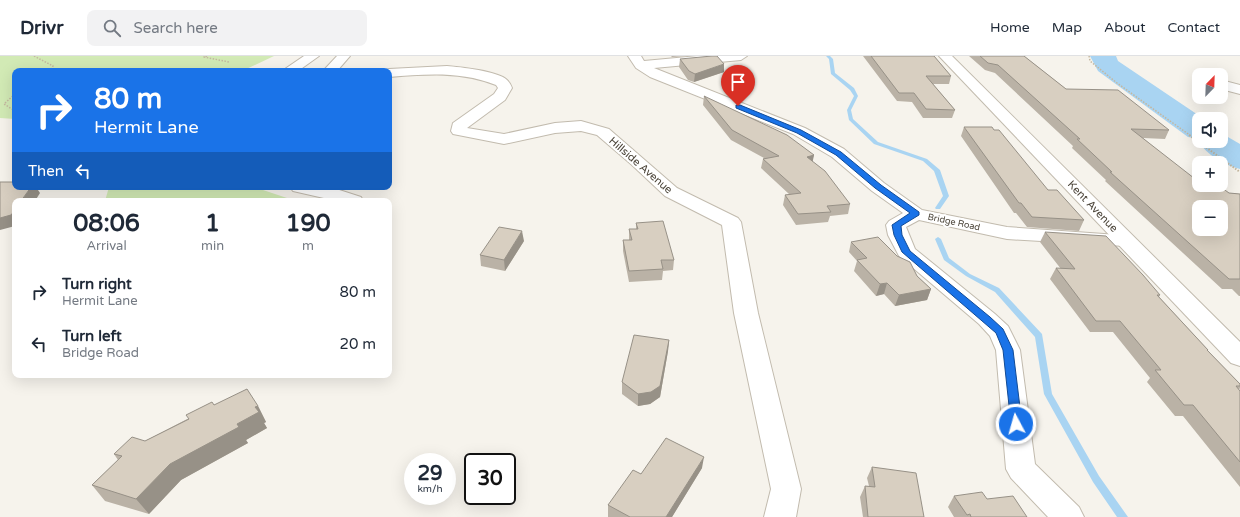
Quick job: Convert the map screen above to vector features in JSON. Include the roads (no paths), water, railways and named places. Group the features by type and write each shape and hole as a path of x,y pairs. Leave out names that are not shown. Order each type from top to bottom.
{"street":[{"path":"294,68 313,56"},
{"path":"333,68 344,56"},
{"path":"638,61 741,56"},
{"name":"Kent Avenue","path":"945,56 1240,357"},
{"name":"Bridge Road","path":"638,61 655,74 799,131 838,153 878,187 916,214 1007,233 1125,240"},
{"name":"Hillside Avenue","path":"392,73 427,69 485,74 502,82 505,88 500,97 459,126 459,131 504,140 562,127 581,126 603,132 638,161 671,192 731,222 746,313 786,488 780,517"},
{"path":"1228,86 1240,90"},
{"path":"316,190 333,193 346,198"},
{"path":"916,214 896,225 898,235 906,252 987,319 1000,332 1008,350 1021,469 1068,517"}],"waterway":[{"path":"828,56 831,59 833,73 852,89 856,96 849,110 851,119 876,143 925,160 937,170 946,196 938,208"},
{"path":"1103,56 1107,65 1192,125"},
{"path":"1224,148 1240,159"},
{"path":"938,239 946,259 968,275 997,290 1039,336 1048,394 1096,479 1123,517"}]}
